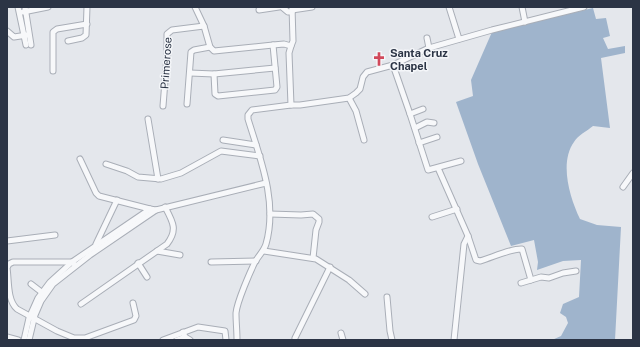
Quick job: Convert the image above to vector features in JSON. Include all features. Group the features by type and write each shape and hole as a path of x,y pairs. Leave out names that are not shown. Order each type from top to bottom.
{"street":[{"path":"18,7 24,36 29,45 30,34 25,9"},
{"path":"20,13 25,9 48,7"},
{"path":"68,41 84,37 87,32 87,7"},
{"path":"195,7 204,26 210,47 214,51 284,44 290,46"},
{"path":"259,10 279,7"},
{"path":"282,7 288,12 312,7"},
{"path":"449,7 459,39"},
{"path":"522,7 525,22"},
{"path":"237,340 236,312 256,261 264,251 268,235 270,214 266,183 260,156 248,119 248,115 252,110 348,98 356,94 366,73 393,65 430,48 459,39 584,7"},
{"path":"291,105 290,46 293,41 292,10"},
{"path":"53,71 52,33 54,30 87,24"},
{"name":"Primerose","path":"163,106 167,56 167,34 172,30 204,26"},
{"path":"7,31 14,37 30,34"},
{"path":"427,38 430,48"},
{"path":"214,74 215,94 218,96 276,90 276,68 273,45"},
{"path":"187,104 191,52 210,47"},
{"path":"393,65 428,170 461,161"},
{"path":"190,73 214,74 276,68"},
{"path":"348,98 356,111 364,140"},
{"path":"410,114 423,109"},
{"path":"148,119 158,179"},
{"path":"415,128 427,122 434,123"},
{"path":"419,143 437,138"},
{"path":"223,140 256,145"},
{"path":"106,164 127,171 138,177 164,179 177,175 221,151 260,156"},
{"path":"80,159 96,193 99,196 156,210"},
{"path":"438,168 457,209 475,258 478,262 522,249 531,280"},
{"path":"623,187 633,173"},
{"path":"96,248 156,210 266,183"},
{"path":"96,248 117,200"},
{"path":"81,304 167,244 172,238 174,230 172,220 165,207"},
{"path":"24,340 32,316 41,301 43,293 74,264 150,209"},
{"path":"432,217 457,209"},
{"path":"270,214 313,214 316,216 319,222 316,230 313,258"},
{"path":"7,241 55,235"},
{"path":"454,340 464,244 468,236"},
{"path":"158,250 180,255"},
{"path":"264,251 313,258 349,280 365,294"},
{"path":"212,262 256,261"},
{"path":"74,264 13,262 9,264 7,268 10,297 14,306 57,331 74,338 85,338 134,320 136,316 133,302"},
{"path":"138,263 147,277"},
{"path":"296,338 330,267"},
{"path":"521,283 541,277 549,278 576,272"},
{"path":"31,284 43,293"},
{"path":"387,297 392,340"},
{"path":"29,340 32,316"},
{"path":"177,340 186,337 199,327 225,331 226,340"},
{"path":"98,333 101,340"},
{"path":"341,333 343,340"},
{"path":"7,337 18,340"},
{"path":"163,340 186,337"}],"water":[{"path":"593,8 596,19 606,18 610,36 603,38 608,49 625,46 625,53 601,58 610,128 593,126 578,137 570,150 567,160 567,170 570,191 580,219 597,225 621,227 615,340 552,340 561,336 568,323 566,317 560,313 563,304 579,297 581,260 563,261 537,270 538,262 534,240 511,246 478,164 456,102 473,96 471,80 492,32"}],"place":[{"name":"Santa Cruz Chapel","path":"379,59"}]}
